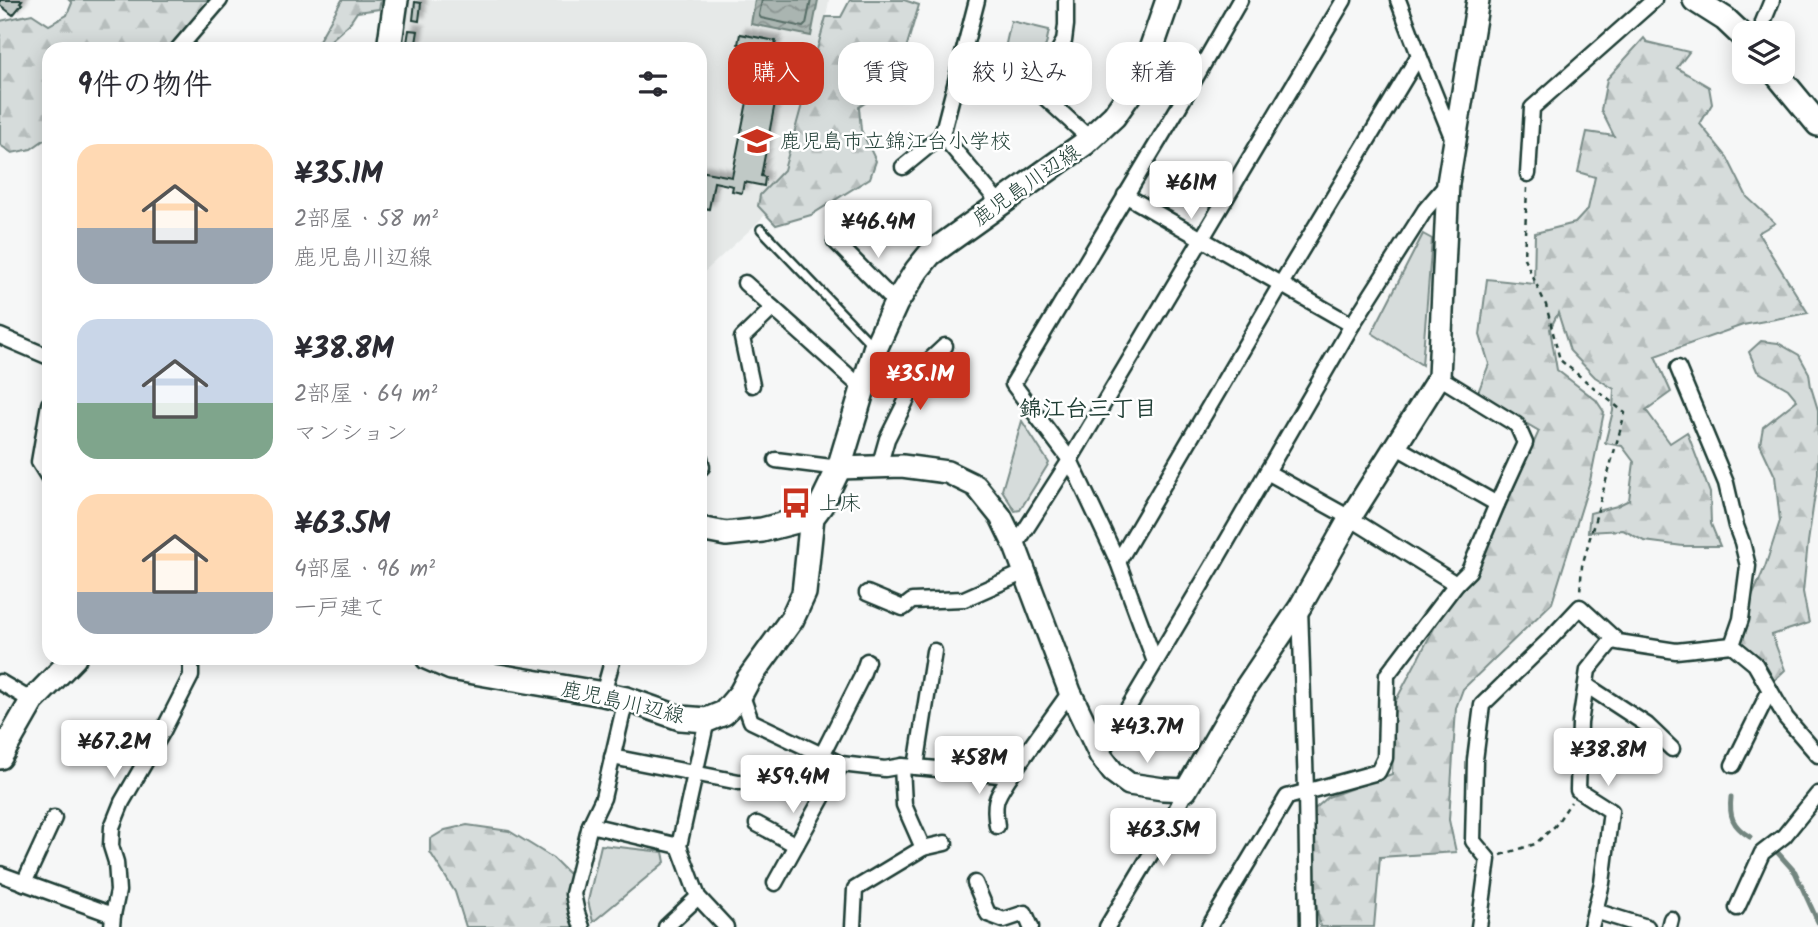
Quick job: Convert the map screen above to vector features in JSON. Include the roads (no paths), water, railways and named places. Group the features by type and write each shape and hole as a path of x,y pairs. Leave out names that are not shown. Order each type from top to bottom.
{"main road":[{"path":"390,42 396,0"},
{"path":"1695,0 1732,26"},
{"name":"鹿児島川辺線","path":"445,665 626,699 680,718 707,720 724,713 792,619 804,593 812,517 828,493 839,468 875,349 896,303 930,254 1090,139 1114,116 1141,76 1152,52 1165,1"},
{"path":"1785,84 1818,124"},
{"path":"707,530 726,534 762,530 812,517"},
{"path":"0,757 32,701 67,665"}],"street":[{"path":"184,42 220,0"},
{"path":"904,167 942,135 977,0"},
{"path":"1066,0 1064,41 1037,90 1090,139"},
{"path":"1155,663 1118,562 1070,460 1013,384 1240,0"},
{"path":"1015,545 1070,460 1344,0"},
{"path":"1398,0 1455,143"},
{"path":"1107,927 1244,690 1300,607 1350,518 1438,377 1448,183 1478,0"},
{"path":"1528,174 1532,108 1654,0"},
{"path":"1763,21 1772,0"},
{"path":"1118,562 1419,55"},
{"path":"942,135 1000,204"},
{"path":"1100,755 1352,325 1426,210 1448,183"},
{"path":"1125,195 1352,325"},
{"path":"835,241 896,303"},
{"path":"745,283 863,389"},
{"path":"752,385 742,338 773,308"},
{"path":"0,336 42,353"},
{"path":"878,467 887,439 919,373 945,346"},
{"path":"1678,368 1726,483 1748,566 1741,619 1732,645"},
{"path":"1209,927 1287,797 1378,772 1385,758 1388,675 1456,584 1469,571 1525,443 1517,425 1438,377"},
{"path":"42,445 39,462 42,467"},
{"path":"1395,446 1497,504"},
{"path":"776,460 839,468 902,466 947,472 976,485 1001,517 1015,545 1070,692 1100,755 1113,772 1129,784 1186,790"},
{"path":"1267,472 1350,518 1456,584"},
{"path":"867,593 903,608 912,601 964,599 1025,572"},
{"path":"1300,607 1308,927"},
{"path":"1479,927 1488,859 1474,841 1475,760 1482,705 1580,607 1618,642 1676,651 1732,645 1755,664 1786,718 1818,755"},
{"path":"1591,927 1602,883 1611,811 1578,790 1580,723 1588,670 1614,638"},
{"path":"923,848 904,805 909,766 934,651"},
{"path":"822,755 867,661"},
{"path":"0,874 112,921 118,891 117,862 111,846 112,827 122,802 191,676 191,665"},
{"path":"603,694 611,665"},
{"path":"0,682 32,701"},
{"path":"1586,685 1647,725 1671,749"},
{"path":"1733,765 1770,690"},
{"path":"997,826 994,807 998,794 1070,692"},
{"path":"741,693 751,721 841,764 885,769 909,766 1010,776"},
{"path":"582,927 573,894 590,825 603,798 626,699"},
{"path":"707,720 679,846 698,897 726,927"},
{"path":"612,757 739,782"},
{"path":"775,883 841,764"},
{"path":"1737,908 1762,853 1784,836 1818,793"},
{"path":"24,883 54,818"},
{"path":"757,824 796,845"},
{"path":"590,825 679,846"},
{"path":"853,927 855,889 923,848 945,843"},
{"path":"975,883 988,914 1004,919 1025,913 1031,927"},
{"path":"666,927 698,897"},
{"path":"1595,911 1647,927"}],"lane":[{"path":"761,229 875,349"}],"water":[{"path":"755,0 818,0 811,36 751,24"}],"waterway":[{"path":"1731,797 1733,820 1739,829 1750,837"},
{"path":"1778,853 1795,872 1818,922"}],"place":[{"name":"鹿児島市立錦江台小学校","path":"757,141"},
{"name":"上床","path":"796,503"}],"district":[{"name":"錦江台三丁目","path":"1088,408"}]}
